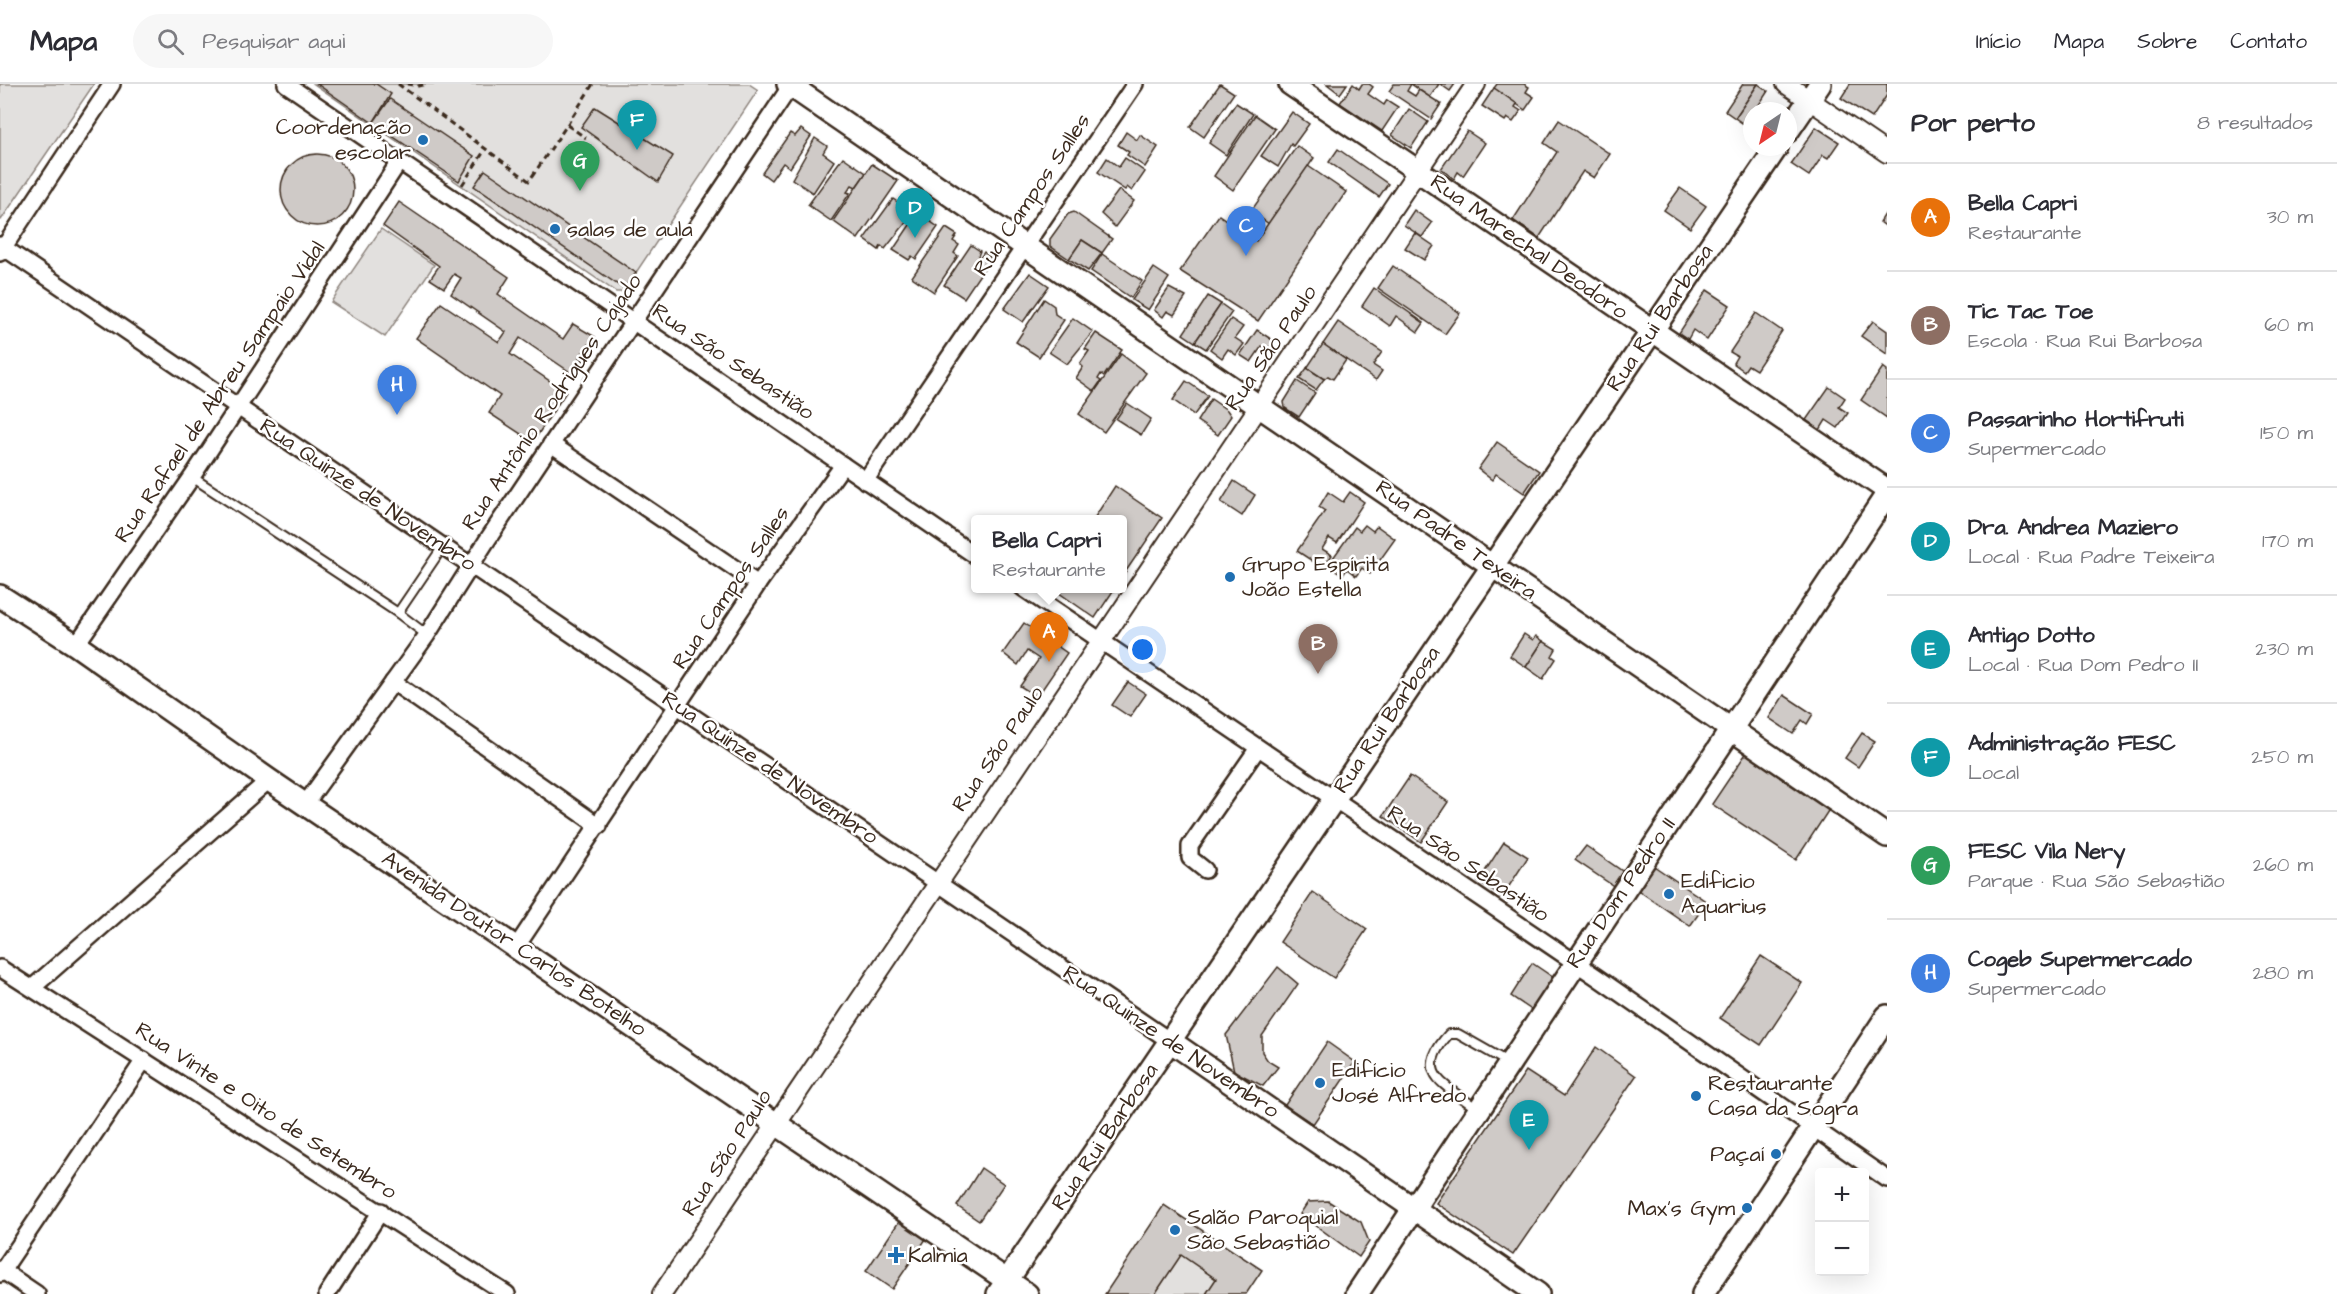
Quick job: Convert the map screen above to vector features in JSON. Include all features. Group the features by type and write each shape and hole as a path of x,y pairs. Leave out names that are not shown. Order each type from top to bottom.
{"main road":[{"name":"Rua Padre Texeira","path":"790,84 1887,836"},
{"name":"Rua Marechal Deodoro","path":"1290,84 1887,492"},
{"path":"1797,118 1815,92"},
{"name":"Rua Rui Barbosa","path":"1003,1287 1771,156"},
{"name":"Rua Dom Pedro II","path":"1357,1294 1887,492"},
{"name":"Avenida Doutor Carlos Botelho","path":"0,596 76,645 269,780 776,1123 1003,1287 1027,1294"},
{"path":"1703,1294 1887,1016"},
{"name":"Rua Quinze de Novembro","path":"1170,1041 1538,1294"}],"street":[{"path":"1,249 112,84"},
{"name":"Rua São Sebastião","path":"286,84 971,553"},
{"name":"Rua Antônio Rodrigues Cajado","path":"306,803 427,635 471,564 790,84"},
{"name":"Rua Campos Salles","path":"865,481 1135,84"},
{"name":"Rua São Paulo","path":"662,1294 1476,84"},
{"path":"1786,84 1815,92 1887,153"},
{"name":"Rua Rafael de Abreu Sampaio Vidal","path":"76,645 192,477 399,162"},
{"name":"Rua Quinze de Novembro","path":"1,249 444,545 1170,1041"},
{"path":"551,444 758,584"},
{"name":"Rua Campos Salles","path":"517,946 758,584 843,465"},
{"name":"Rua São Sebastião","path":"1030,593 1887,1179"},
{"path":"393,682 599,826"},
{"path":"1205,870 1190,858 1190,846 1258,748"},
{"path":"32,988 269,780"},
{"name":"Rua Vinte e Oito de Setembro","path":"0,968 507,1294"},
{"path":"37,1294 1,1271 144,1060"},
{"path":"327,1294 381,1211"}],"lane":[{"path":"192,477 398,613 427,635"},
{"path":"398,613 444,545"},
{"path":"1478,1110 1432,1071 1431,1058 1437,1047 1449,1034 1458,1034 1509,1063"}],"path":[{"path":"398,84 529,181 593,84"},
{"path":"407,84 418,86 426,84"},
{"path":"567,125 586,138"},
{"path":"453,199 486,150"}],"shaded area":[{"path":"0,84 94,84 1,220 0,219"},
{"path":"314,84 749,84 758,90 623,292 616,292"},
{"path":"381,229 434,265 385,337 331,302"},
{"path":"1181,1255 1216,1279 1206,1294 1155,1294"}],"building":[{"path":"317,84 376,84 391,94 373,123"},
{"path":"1220,84 1234,93 1204,137 1190,127"},
{"path":"1327,84 1347,84 1340,94"},
{"path":"1353,84 1359,89 1362,84 1369,84 1373,87 1368,94 1384,105 1387,100 1398,107 1382,131 1340,103"},
{"path":"1394,84 1411,84 1407,91 1415,96 1419,90 1441,104 1431,119 1389,91"},
{"path":"1411,84 1439,84 1430,97"},
{"path":"1440,84 1455,84 1450,91"},
{"path":"1497,84 1524,84 1529,87 1526,92 1534,97 1525,110 1494,88"},
{"path":"1743,84 1758,84 1746,102 1743,102 1743,106 1735,118 1725,111"},
{"path":"1758,84 1768,91 1761,102 1746,102"},
{"path":"1850,84 1887,84 1887,95 1872,118 1841,98"},
{"path":"1494,88 1517,104 1515,107 1521,111 1513,122 1507,118 1505,121 1482,106"},
{"name":"Coordenação escolar","path":"390,99 474,156 459,181 373,123"},
{"path":"1236,103 1253,114 1226,155 1209,143"},
{"path":"1743,106 1743,124 1735,118"},
{"path":"595,107 673,156 658,182 581,127"},
{"path":"1409,109 1428,122 1411,148 1392,135"},
{"path":"1292,112 1309,124 1293,146 1291,144 1278,167 1261,156"},
{"path":"1255,115 1275,129 1233,190 1214,176"},
{"path":"1559,120 1610,154 1594,178 1583,171 1539,238 1513,220 1557,152 1544,143"},
{"path":"1816,127 1839,142 1828,158 1823,155 1809,176 1791,164"},
{"path":"801,129 811,136 790,168 783,163 771,180 762,173 790,133 795,136"},
{"path":"1467,131 1485,143 1463,176 1458,172 1454,179 1441,169"},
{"path":"1126,132 1137,140 1140,135 1158,147 1145,167 1127,155 1129,152 1118,145"},
{"path":"815,138 827,146 823,153 834,161 813,193 792,179"},
{"path":"1297,146 1314,158 1269,224 1251,211"},
{"path":"1338,149 1388,184 1379,197 1329,162"},
{"path":"324,154 343,164 351,176 353,190 351,204 343,216 331,224 310,226 291,216 283,204 281,183 291,164 303,156"},
{"path":"843,157 866,173 856,187 852,185 847,192 850,193 831,221 808,205"},
{"path":"1107,158 1119,167 1125,158 1145,172 1132,191 1127,187 1125,190 1098,172"},
{"path":"872,164 898,181 858,239 833,221"},
{"path":"1308,166 1346,192 1258,321 1180,271 1219,215 1256,241"},
{"name":"salas de aula","path":"485,170 636,273 624,289 474,186"},
{"path":"1680,188 1706,206 1690,228 1664,210"},
{"path":"1119,190 1134,201 1115,227 1101,214"},
{"path":"912,191 924,200 885,249 881,246 879,250 864,239 893,199 902,205"},
{"path":"399,202 509,277 498,294 563,339 573,324 595,337 579,357 586,362 576,376 520,338 510,354 566,392 533,442 489,413 500,396 416,338 441,303 499,342 506,332 451,294 461,278 454,274 444,288 430,279 439,266 383,226"},
{"path":"1414,210 1432,223 1422,237 1404,225"},
{"path":"1887,211 1887,227 1880,222"},
{"path":"1074,212 1112,239 1102,253 1082,240 1069,259 1050,246 1050,239 1068,214"},
{"path":"918,213 938,227 916,259 912,256 909,260 893,250"},
{"path":"946,228 957,235 953,241 959,245 954,253 958,256 934,292 912,277"},
{"path":"1415,233 1434,246 1424,260 1405,248"},
{"path":"1082,240 1102,253 1088,271 1069,259"},
{"path":"971,245 980,251 978,256 980,258 984,252 991,258 964,298 944,285"},
{"path":"1102,254 1142,281 1131,298 1091,271"},
{"path":"1393,266 1460,313 1445,334 1378,288"},
{"path":"1154,268 1169,278 1148,310 1132,300"},
{"path":"1030,273 1049,286 1023,322 1004,309"},
{"path":"1169,288 1186,297 1174,315 1167,311 1163,317 1154,310"},
{"path":"1374,288 1424,323 1418,332 1396,316 1390,326 1362,306"},
{"path":"1707,290 1730,305 1707,340 1693,330 1688,339 1679,333"},
{"path":"1208,296 1221,304 1195,342 1183,334"},
{"path":"1044,299 1054,306 1055,314 1064,320 1039,357 1016,342"},
{"path":"1221,304 1232,312 1206,349 1195,342"},
{"path":"1756,313 1782,331 1756,370 1748,365 1744,371 1733,363 1737,356 1730,352"},
{"path":"1073,318 1093,332 1067,364 1049,352"},
{"path":"1231,319 1243,327 1235,338 1244,344 1236,355 1228,349 1222,358 1210,349"},
{"path":"1873,321 1887,331 1887,354 1861,336"},
{"path":"1338,322 1382,352 1373,365 1382,371 1376,380 1323,344"},
{"path":"1257,330 1274,341 1268,350 1262,346 1251,362 1240,355"},
{"path":"1096,333 1122,350 1104,376 1101,374 1098,379 1101,381 1094,391 1076,378 1083,367 1080,364 1089,351 1085,349"},
{"path":"1323,344 1346,360 1333,379 1328,376 1324,379 1307,368"},
{"path":"1121,354 1146,373 1104,432 1079,414"},
{"path":"1883,367 1887,370 1887,418 1861,400"},
{"path":"1307,368 1324,379 1316,390 1299,379"},
{"path":"1186,381 1208,396 1194,415 1173,400"},
{"path":"1297,381 1315,393 1299,417 1285,408 1284,402"},
{"path":"1829,387 1845,398 1839,407 1848,413 1838,428 1826,420 1820,430 1806,420"},
{"path":"1211,399 1227,410 1231,416 1218,435 1197,421"},
{"path":"1127,403 1151,419 1141,435 1116,419"},
{"path":"1497,442 1539,471 1524,493 1496,474 1492,480 1478,469"},
{"path":"1234,481 1255,495 1242,516 1221,502"},
{"path":"1115,486 1162,518 1127,570 1127,515 1096,515"},
{"path":"1328,492 1343,502 1350,492 1364,502 1337,543 1329,538 1322,549 1332,555 1323,568 1297,551 1325,511 1319,507"},
{"path":"1365,525 1373,531 1377,526 1395,539 1370,574 1362,568 1356,576 1347,569 1343,575 1328,565 1355,527 1360,531"},
{"path":"1059,593 1112,593 1095,618"},
{"path":"1024,623 1067,653 1037,697 1020,686 1039,659 1027,651 1018,665 1003,653"},
{"path":"1524,634 1533,640 1536,636 1543,641 1526,667 1510,656"},
{"path":"1543,641 1556,649 1552,656 1556,659 1543,679 1526,667"},
{"path":"1128,682 1146,694 1130,717 1112,705"},
{"path":"1784,695 1813,714 1807,724 1802,720 1793,734 1769,718"},
{"path":"1862,733 1875,741 1858,767 1845,758"},
{"path":"1747,752 1830,808 1796,860 1712,804"},
{"path":"1410,776 1448,802 1421,842 1383,816"},
{"path":"1504,842 1528,857 1502,897 1478,882"},
{"path":"1586,846 1625,873 1615,887 1575,860"},
{"name":"Edificio Aquarius","path":"1648,862 1707,902 1690,926 1632,886"},
{"path":"1313,892 1367,929 1334,978 1280,942"},
{"path":"1761,956 1802,983 1761,1045 1720,1018"},
{"path":"1532,963 1554,978 1533,1011 1511,996"},
{"path":"1278,967 1298,984 1262,1036 1262,1052 1268,1061 1278,1067 1263,1086 1234,1071 1226,1035"},
{"name":"Edifício José Alfredo","path":"1327,1042 1355,1062 1313,1124 1285,1105"},
{"path":"1596,1047 1636,1076 1513,1255 1436,1203 1526,1071 1564,1096"},
{"path":"981,1168 1004,1184 979,1221 957,1206"},
{"path":"1328,1201 1361,1222 1369,1242 1359,1257 1300,1214 1308,1202"},
{"name":"Salão Paroquial São Sebastião","path":"1164,1205 1262,1270 1246,1294 1206,1294 1216,1279 1181,1255 1155,1294 1105,1294"},
{"name":"Kalmia","path":"900,1220 926,1239 892,1289 866,1271"}],"place":[{"name":"Coordenação escolar","path":"423,140"},
{"name":"Administração FESC","path":"637,150"},
{"name":"FESC Vila Nery","path":"580,191"},
{"name":"salas de aula","path":"555,229"},
{"name":"Dra. Andrea Maziero","path":"915,238"},
{"name":"Passarinho Hortifruti","path":"1246,256"},
{"name":"Cogeb Supermercado","path":"397,415"},
{"name":"Grupo Espírita João Estella","path":"1230,577"},
{"name":"Bella Capri","path":"1049,662"},
{"name":"Tic Tac Toe","path":"1318,674"},
{"name":"Edificio Aquarius","path":"1669,894"},
{"name":"Edifício José Alfredo","path":"1320,1083"},
{"name":"Restaurante Casa da Sogra","path":"1696,1096"},
{"name":"Antigo Dotto","path":"1529,1150"},
{"name":"Paçaí","path":"1776,1154"},
{"name":"Max's Gym","path":"1747,1208"},
{"name":"Salão Paroquial São Sebastião","path":"1175,1230"},
{"name":"Kalmia","path":"896,1255"}]}
